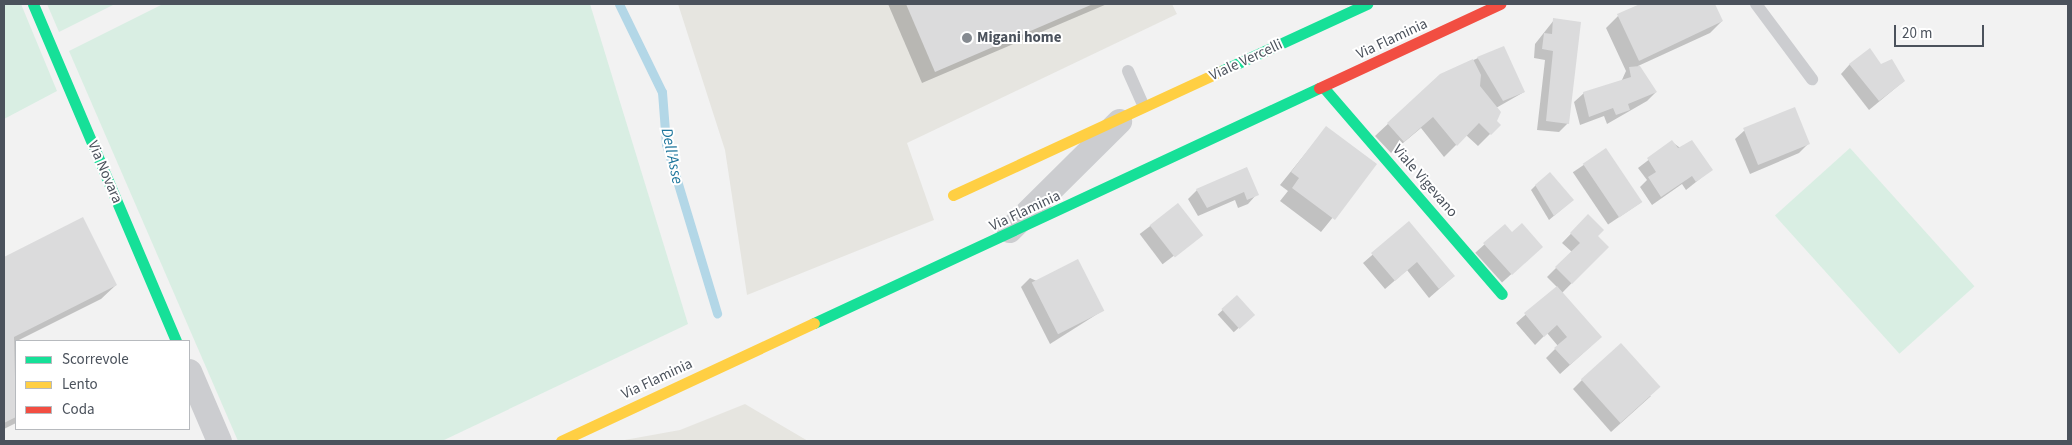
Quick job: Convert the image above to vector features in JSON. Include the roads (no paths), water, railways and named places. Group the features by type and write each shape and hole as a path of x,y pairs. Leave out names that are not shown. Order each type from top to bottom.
{"street":[{"name":"Via Novara","path":"33,4 176,340"},
{"name":"Viale Vercelli","path":"953,195 1367,4"},
{"name":"Via Flaminia","path":"562,441 999,240 1500,4"},
{"name":"Viale Vigevano","path":"1324,88 1502,294"},
{"name":"Viale Vercelli","path":"999,240 1134,111"},
{"path":"190,373 218,441"}],"lane":[{"path":"1756,4 1812,79"},
{"path":"1128,71 1134,111"}],"waterway":[{"name":"Dell'Asse","path":"619,4 662,92 666,144 717,313"}],"place":[{"name":"Migani home","path":"967,38"}]}
